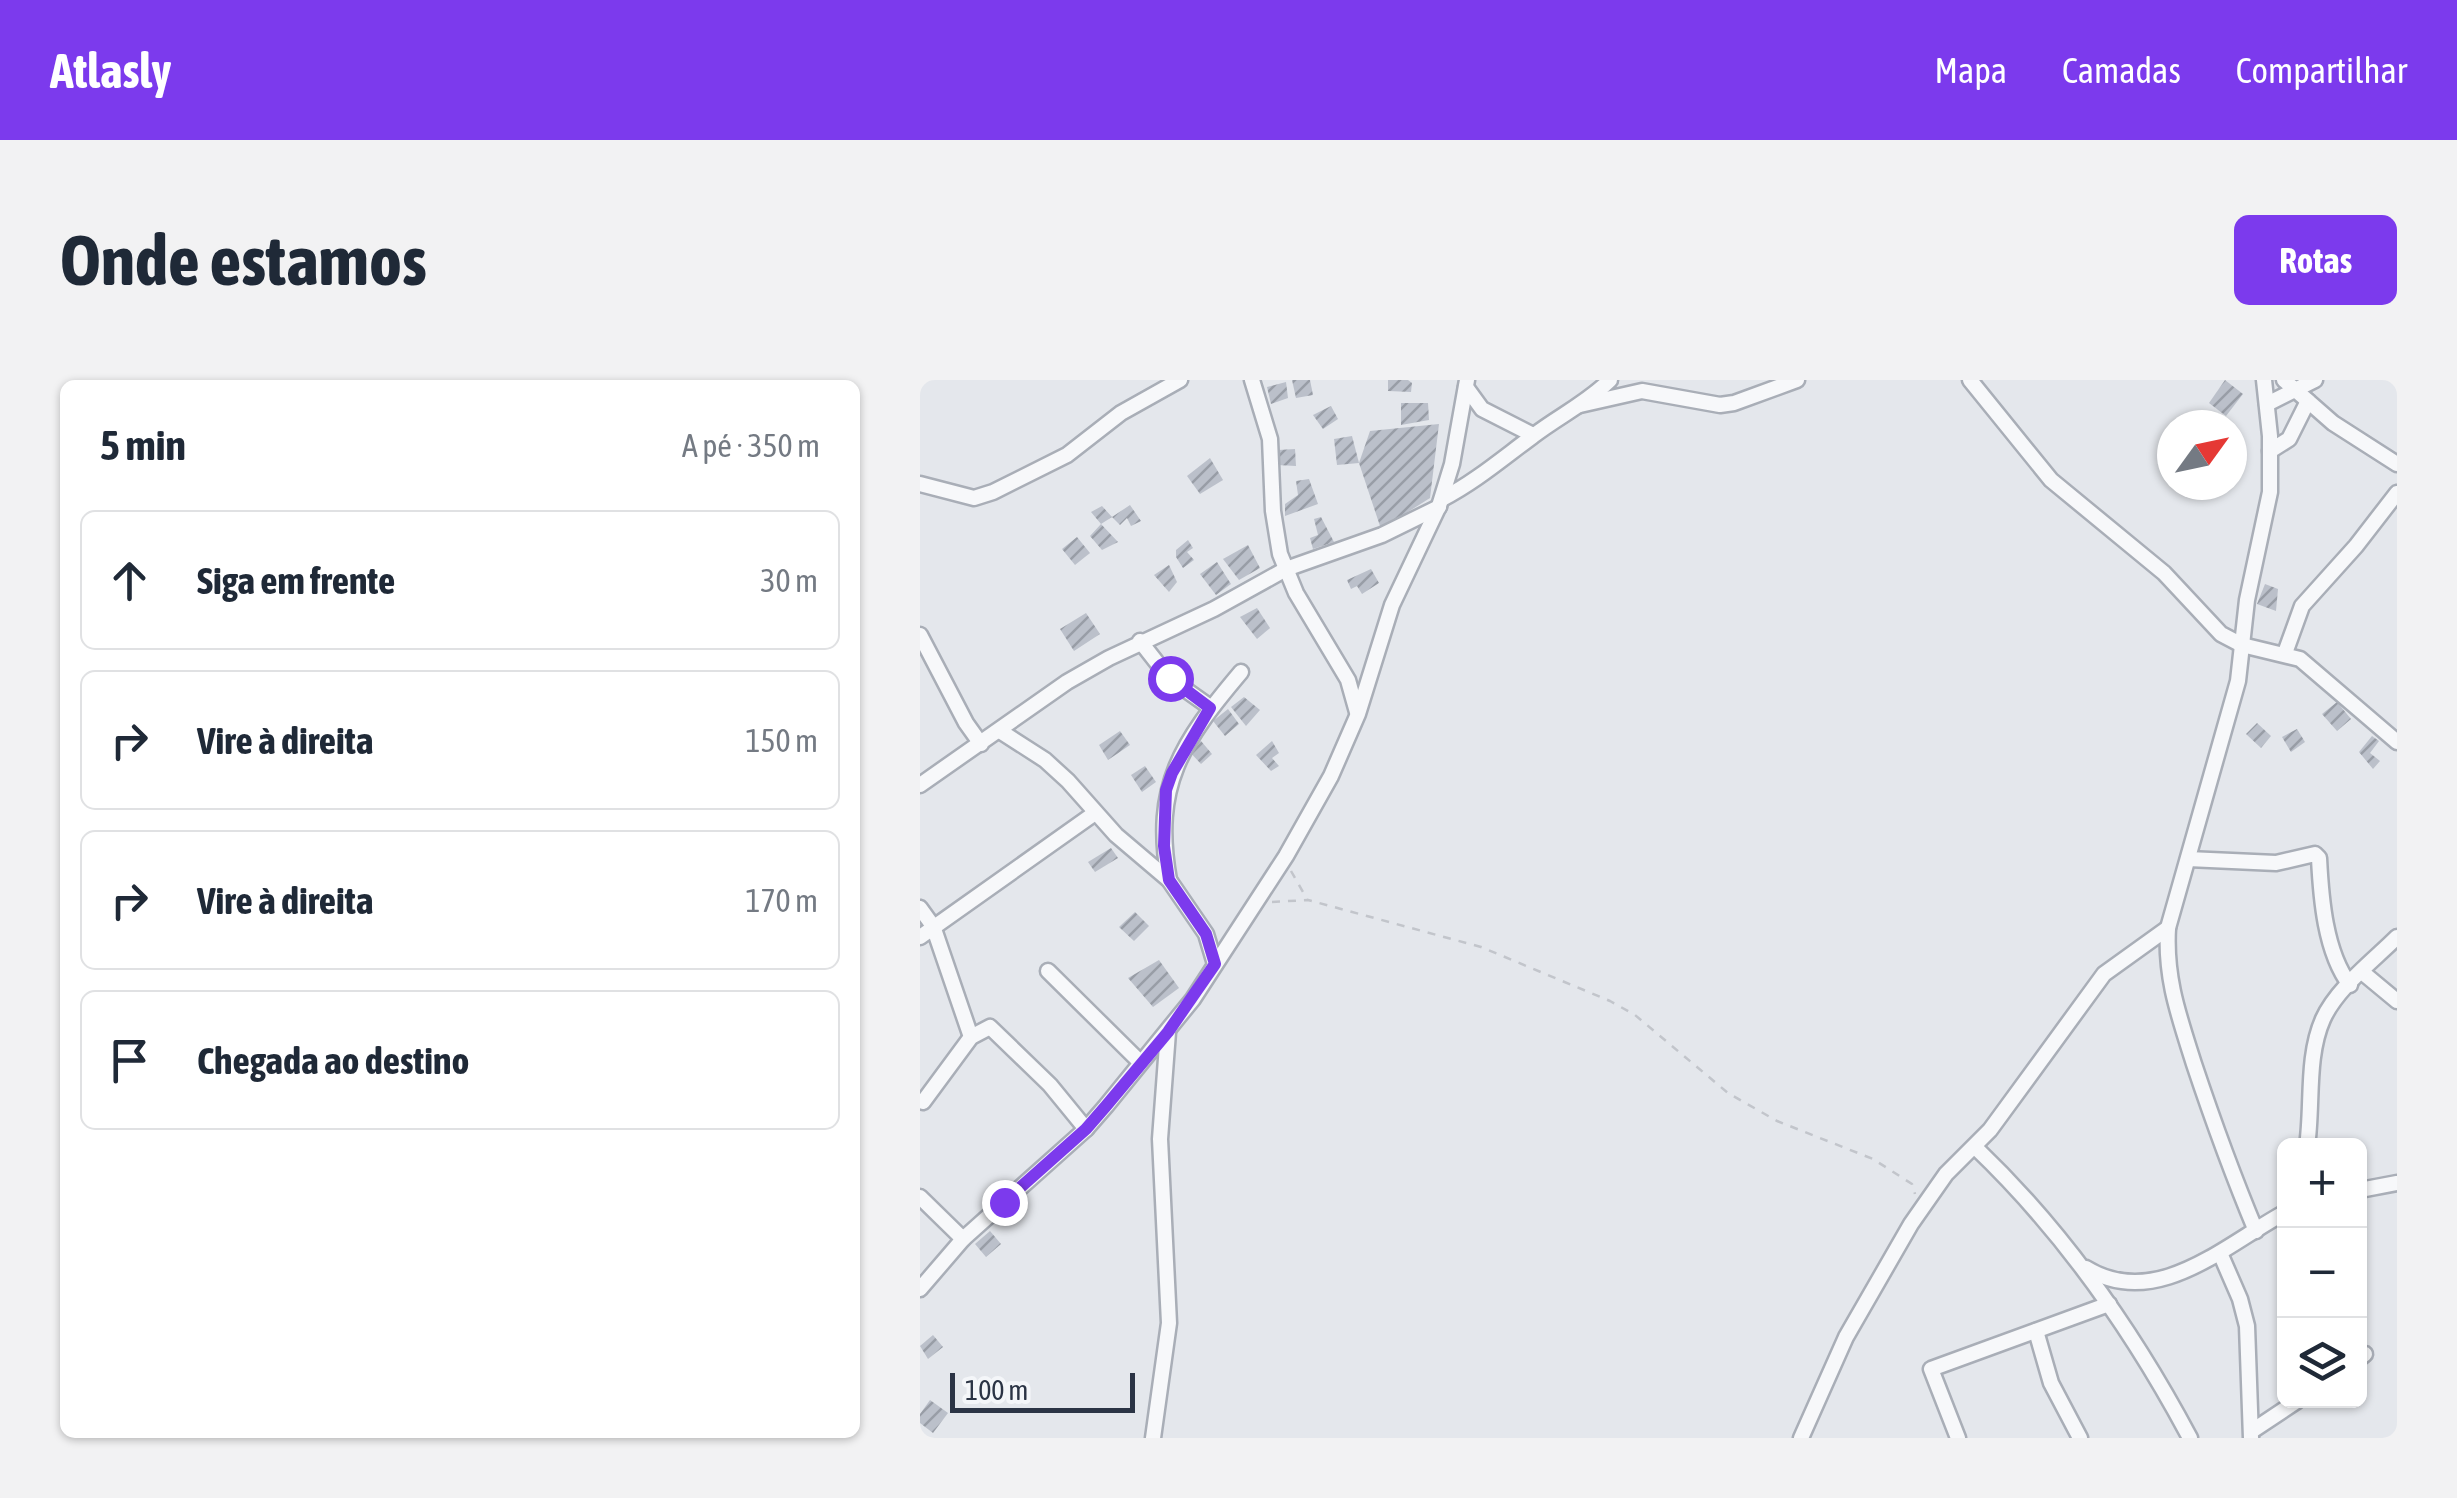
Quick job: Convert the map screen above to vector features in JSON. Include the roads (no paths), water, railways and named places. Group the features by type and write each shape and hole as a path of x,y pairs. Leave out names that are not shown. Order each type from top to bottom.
{"street":[{"path":"920,484 974,498 993,492 1067,455 1121,413 1180,380"},
{"path":"1252,380 1270,439 1274,529 1286,569 1348,680 1358,714"},
{"path":"920,785 1068,682 1140,641 1214,609 1286,569 1382,535 1441,503 1610,380"},
{"path":"1580,405 1642,391 1734,404 1797,380"},
{"path":"1970,380 2051,480 2164,573 2221,634 2242,645 2285,653 2312,667 2397,742"},
{"path":"2256,1231 2218,1139 2169,984 2168,928 2238,681 2247,600 2267,512 2270,451 2264,380"},
{"path":"2267,404 2315,380"},
{"path":"1466,384 1482,409 1533,435"},
{"path":"920,1290 963,1239 1086,1129 1168,1032 1286,856 1331,776 1358,714 1392,605 1441,503 1466,384"},
{"path":"2270,451 2290,439 2296,390"},
{"path":"2296,390 2333,422 2397,464"},
{"path":"2285,653 2302,606 2397,493"},
{"path":"920,635 981,744"},
{"path":"1140,641 1170,678 1210,708"},
{"path":"1169,880 1164,846 1166,790 1210,708 1241,672"},
{"path":"1000,731 1045,760 1095,814 1169,880 1206,934 1215,964"},
{"path":"920,938 1095,814"},
{"path":"1139,856 1164,846"},
{"path":"2188,859 2276,863 2316,854 2328,931 2350,984"},
{"path":"920,908 933,926 971,1037"},
{"path":"1800,1438 1811,1430 1846,1338 1911,1224 1946,1174 1976,1146 2018,1095 2104,974 2168,928"},
{"path":"1206,934 1235,934"},
{"path":"2308,1138 2320,1027 2328,1010 2350,984 2397,937"},
{"path":"1048,971 1140,1062"},
{"path":"2362,972 2397,1001"},
{"path":"923,1102 971,1037 984,1028 993,1029 1050,1085 1086,1129"},
{"path":"1153,1438 1169,1323 1160,1139 1168,1032"},
{"path":"1976,1146 2022,1192 2110,1304 2190,1438"},
{"path":"2367,1189 2397,1183"},
{"path":"920,1197 963,1239"},
{"path":"2078,1263 2101,1277 2154,1281 2181,1273 2220,1253 2277,1218"},
{"path":"2220,1253 2247,1326 2252,1435"},
{"path":"1958,1438 1930,1370 2110,1304"},
{"path":"2036,1331 2051,1383 2080,1438"},
{"path":"2252,1435 2287,1408"}]}
